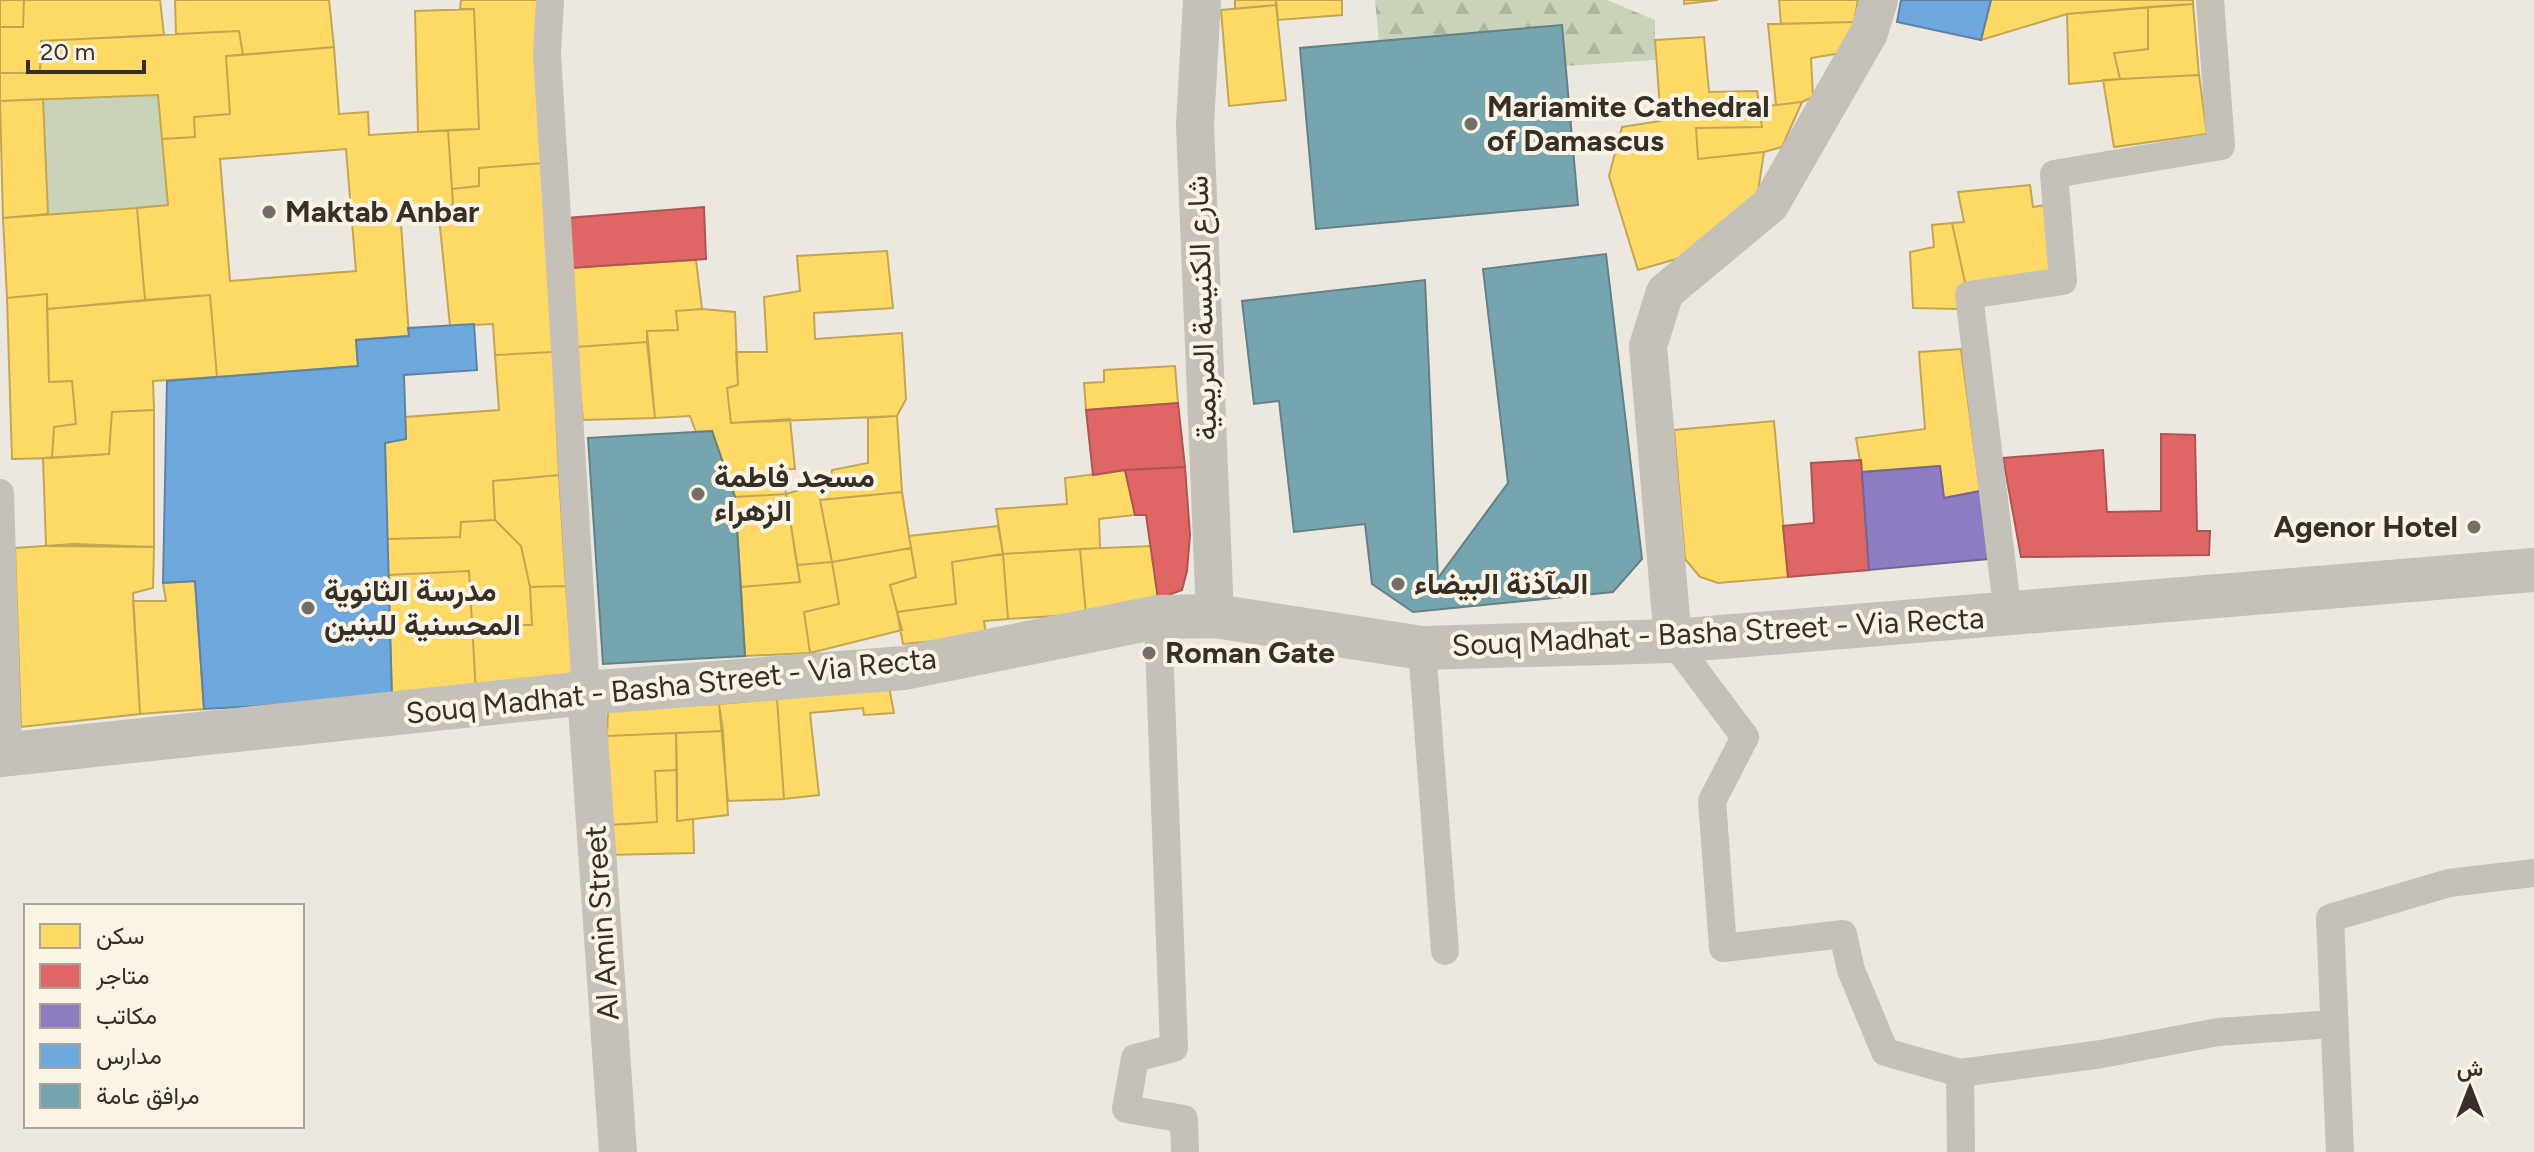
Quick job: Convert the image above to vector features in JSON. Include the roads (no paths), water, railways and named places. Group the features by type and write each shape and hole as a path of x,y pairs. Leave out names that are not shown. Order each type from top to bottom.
{"street":[{"path":"550,0 547,54 586,693"},
{"name":"شارع الكنيسة المريمية","path":"1202,0 1195,125 1215,616"},
{"path":"1879,0 1869,33 1770,205 1665,292 1648,346 1673,641 1745,737 1712,801 1723,948 1843,934 1851,970 1885,1052 1960,1073 2102,1054 2218,1032 2334,1024"},
{"path":"2008,615 1969,295 2063,281 2054,174 2221,146 2210,0"},
{"path":"0,493 4,755"},
{"name":"Souq Madhat - Basha Street - Via Recta","path":"4,755 586,693 904,668 1158,617 1215,616 1422,648 1673,641 2534,570"},
{"path":"1158,617 1174,1048 1135,1058 1126,1109 1184,1119 1185,1152"},
{"path":"1422,648 1445,951"},
{"name":"Al Amin Street","path":"586,693 618,1152"},
{"path":"2340,1152 2330,918 2449,883 2534,873"},
{"path":"1960,1073 1961,1152"}],"place":[{"name":"Mariamite Cathedral of Damascus","path":"1471,124"},
{"name":"Maktab Anbar","path":"269,212"},
{"name":"مسجد فاطمة الزهراء","path":"698,494"},
{"name":"Agenor Hotel","path":"2474,527"},
{"name":"المآذنة البيضاء","path":"1398,584"},
{"name":"مدرسة الثانوية المحسنية للبنين","path":"308,608"},
{"name":"Roman Gate","path":"1149,653"}]}
